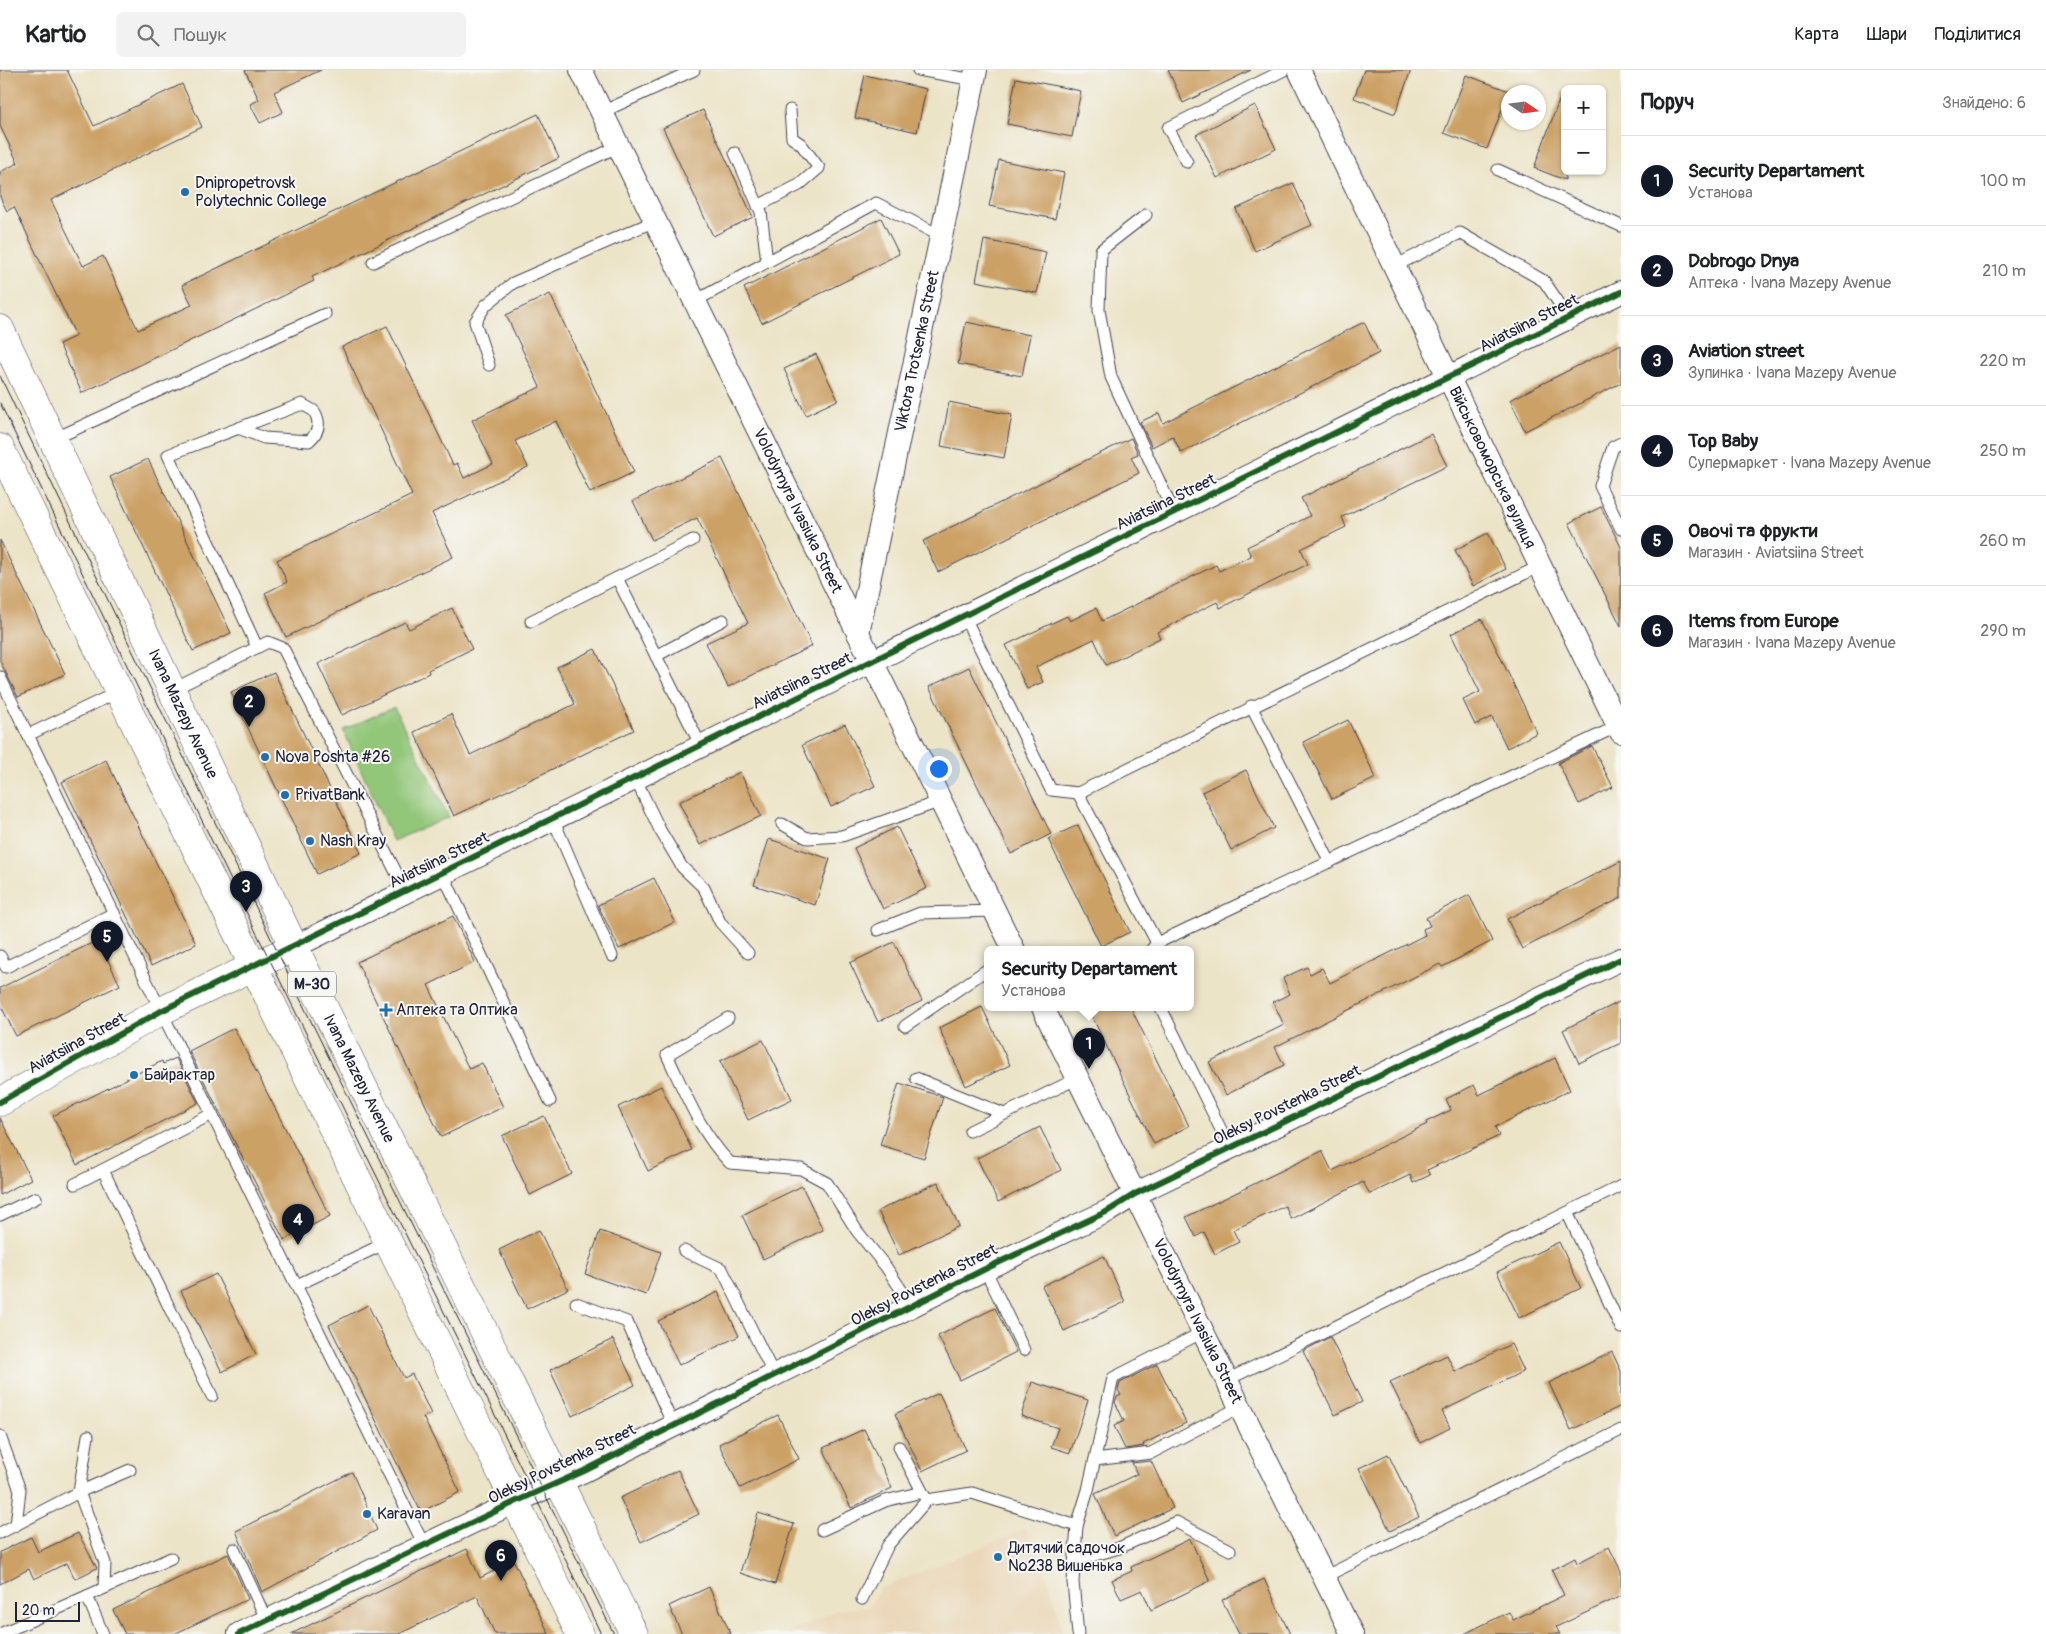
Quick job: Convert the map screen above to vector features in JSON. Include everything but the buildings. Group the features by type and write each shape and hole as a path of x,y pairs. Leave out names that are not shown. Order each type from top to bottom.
{"main road":[{"name":"Ivana Mazepy Avenue","path":"0,329 54,439 294,947 560,1481 634,1634"},
{"name":"М-30","path":"0,448 580,1634"},
{"name":"Aviatsiina Street","path":"0,1102 161,1011 294,947"}],"street":[{"name":"Volodymyra Ivasiuka Street","path":"581,70 1012,946"},
{"name":"Військовоморська вулиця","path":"1299,70 1620,729"},
{"name":"Viktora Trotsenka Street","path":"858,633 975,75"},
{"name":"Aviatsiina Street","path":"294,947 1621,292"},
{"name":"Oleksy Povstenka Street","path":"240,1634 516,1501 584,1471 984,1269 1108,1211 1135,1194 1621,959"},
{"name":"Volodymyra Ivasiuka Street","path":"1044,1011 1352,1634"}],"lane":[{"path":"602,112 694,70"},
{"path":"918,70 975,75"},
{"path":"1187,162 1168,128 1284,70"},
{"path":"758,206 799,185 819,168 801,144 792,138 790,110"},
{"path":"373,262 619,146"},
{"path":"735,153 761,212 767,262"},
{"path":"1498,170 1621,226"},
{"path":"695,301 876,203 941,236"},
{"path":"1146,215 1100,250 1099,310 1111,377 1174,513"},
{"path":"489,365 476,322 486,305 513,284 655,221"},
{"path":"1395,266 1460,233 1544,281 1568,318"},
{"path":"54,439 325,314"},
{"path":"238,428 264,438 309,441 318,431 319,424 314,411 302,404 238,428 168,455 257,647"},
{"path":"1621,443 1613,447 1600,486 1621,529"},
{"path":"531,621 693,540"},
{"path":"964,616 1051,790 1078,793 1251,706 1540,566"},
{"path":"617,578 701,746"},
{"path":"656,656 723,620"},
{"path":"172,690 268,642 283,648 406,892"},
{"path":"0,677 161,1011 424,1545"},
{"path":"28,736 118,692"},
{"path":"1251,706 1330,862"},
{"path":"1156,946 1330,862 1620,729"},
{"path":"635,778 660,830 682,867 704,888 720,922 748,954"},
{"path":"1078,793 1154,946"},
{"path":"782,824 807,838 842,836 941,801"},
{"path":"553,819 612,956"},
{"path":"443,874 550,1101"},
{"path":"878,930 920,913 995,911"},
{"path":"0,956 6,967 114,913"},
{"path":"905,1026 984,972"},
{"path":"1163,1011 1230,1148"},
{"path":"728,1018 667,1055 691,1107 713,1145 730,1163 801,1169 827,1183 857,1231 886,1267 912,1306"},
{"path":"916,1078 1004,1114"},
{"path":"970,1131 1078,1078"},
{"path":"75,1184 212,1114"},
{"path":"103,1170 212,1396"},
{"path":"1227,1380 1568,1214 1621,1186"},
{"path":"0,1215 36,1198"},
{"path":"1568,1214 1621,1328"},
{"path":"297,1285 388,1242"},
{"path":"684,1251 722,1269 774,1375"},
{"path":"984,1269 1024,1350"},
{"path":"576,1303 628,1322 673,1425"},
{"path":"1078,1634 1073,1582 1077,1526 1095,1460 1113,1378 1203,1332"},
{"path":"1095,1460 1151,1453 1240,1407"},
{"path":"1324,1577 1621,1430"},
{"path":"0,1436 20,1490 16,1525"},
{"path":"88,1436 79,1492 105,1562 104,1588"},
{"path":"899,1447 925,1496"},
{"path":"0,1533 79,1492 130,1470"},
{"path":"822,1530 884,1501 972,1493 1077,1526"},
{"path":"862,1599 888,1545 925,1496"},
{"path":"1074,1560 1119,1548 1176,1522 1230,1550"},
{"path":"234,1549 267,1620"},
{"path":"0,1634 171,1558"},
{"path":"87,1596 103,1634"}],"shaded area":[{"name":"Дитячий садочок №238 Вишенька","path":"1026,1529 1051,1585 1063,1634 786,1634 837,1610 869,1607 879,1589"}],"green space":[{"path":"394,707 449,817 393,841 343,730"}],"tram line":[{"path":"0,376 304,1007 614,1634"},
{"path":"0,403 254,928 534,1494 601,1634"}],"cycle path":[{"path":"0,1102 161,1011 1621,292"},
{"path":"239,1634 584,1471 985,1269 1108,1211 1135,1194 1621,959"}],"place":[{"name":"Dnipropetrovsk Polytechnic College","path":"185,192"},
{"name":"Dobrogo Dnya","path":"249,727"},
{"name":"Nova Poshta #26","path":"265,757"},
{"name":"PrivatBank","path":"285,795"},
{"name":"Nash Kray","path":"310,841"},
{"name":"Aviation street","path":"246,912"},
{"name":"Овочі та фрукти","path":"107,962"},
{"name":"Аптека та Оптика","path":"386,1010"},
{"name":"Security Departament","path":"1089,1069"},
{"name":"Байрактар","path":"134,1075"},
{"name":"Top Baby","path":"298,1245"},
{"name":"Karavan","path":"367,1514"},
{"name":"Дитячий садочок №238 Вишенька","path":"998,1557"},
{"name":"Items from Europe","path":"501,1581"}]}
